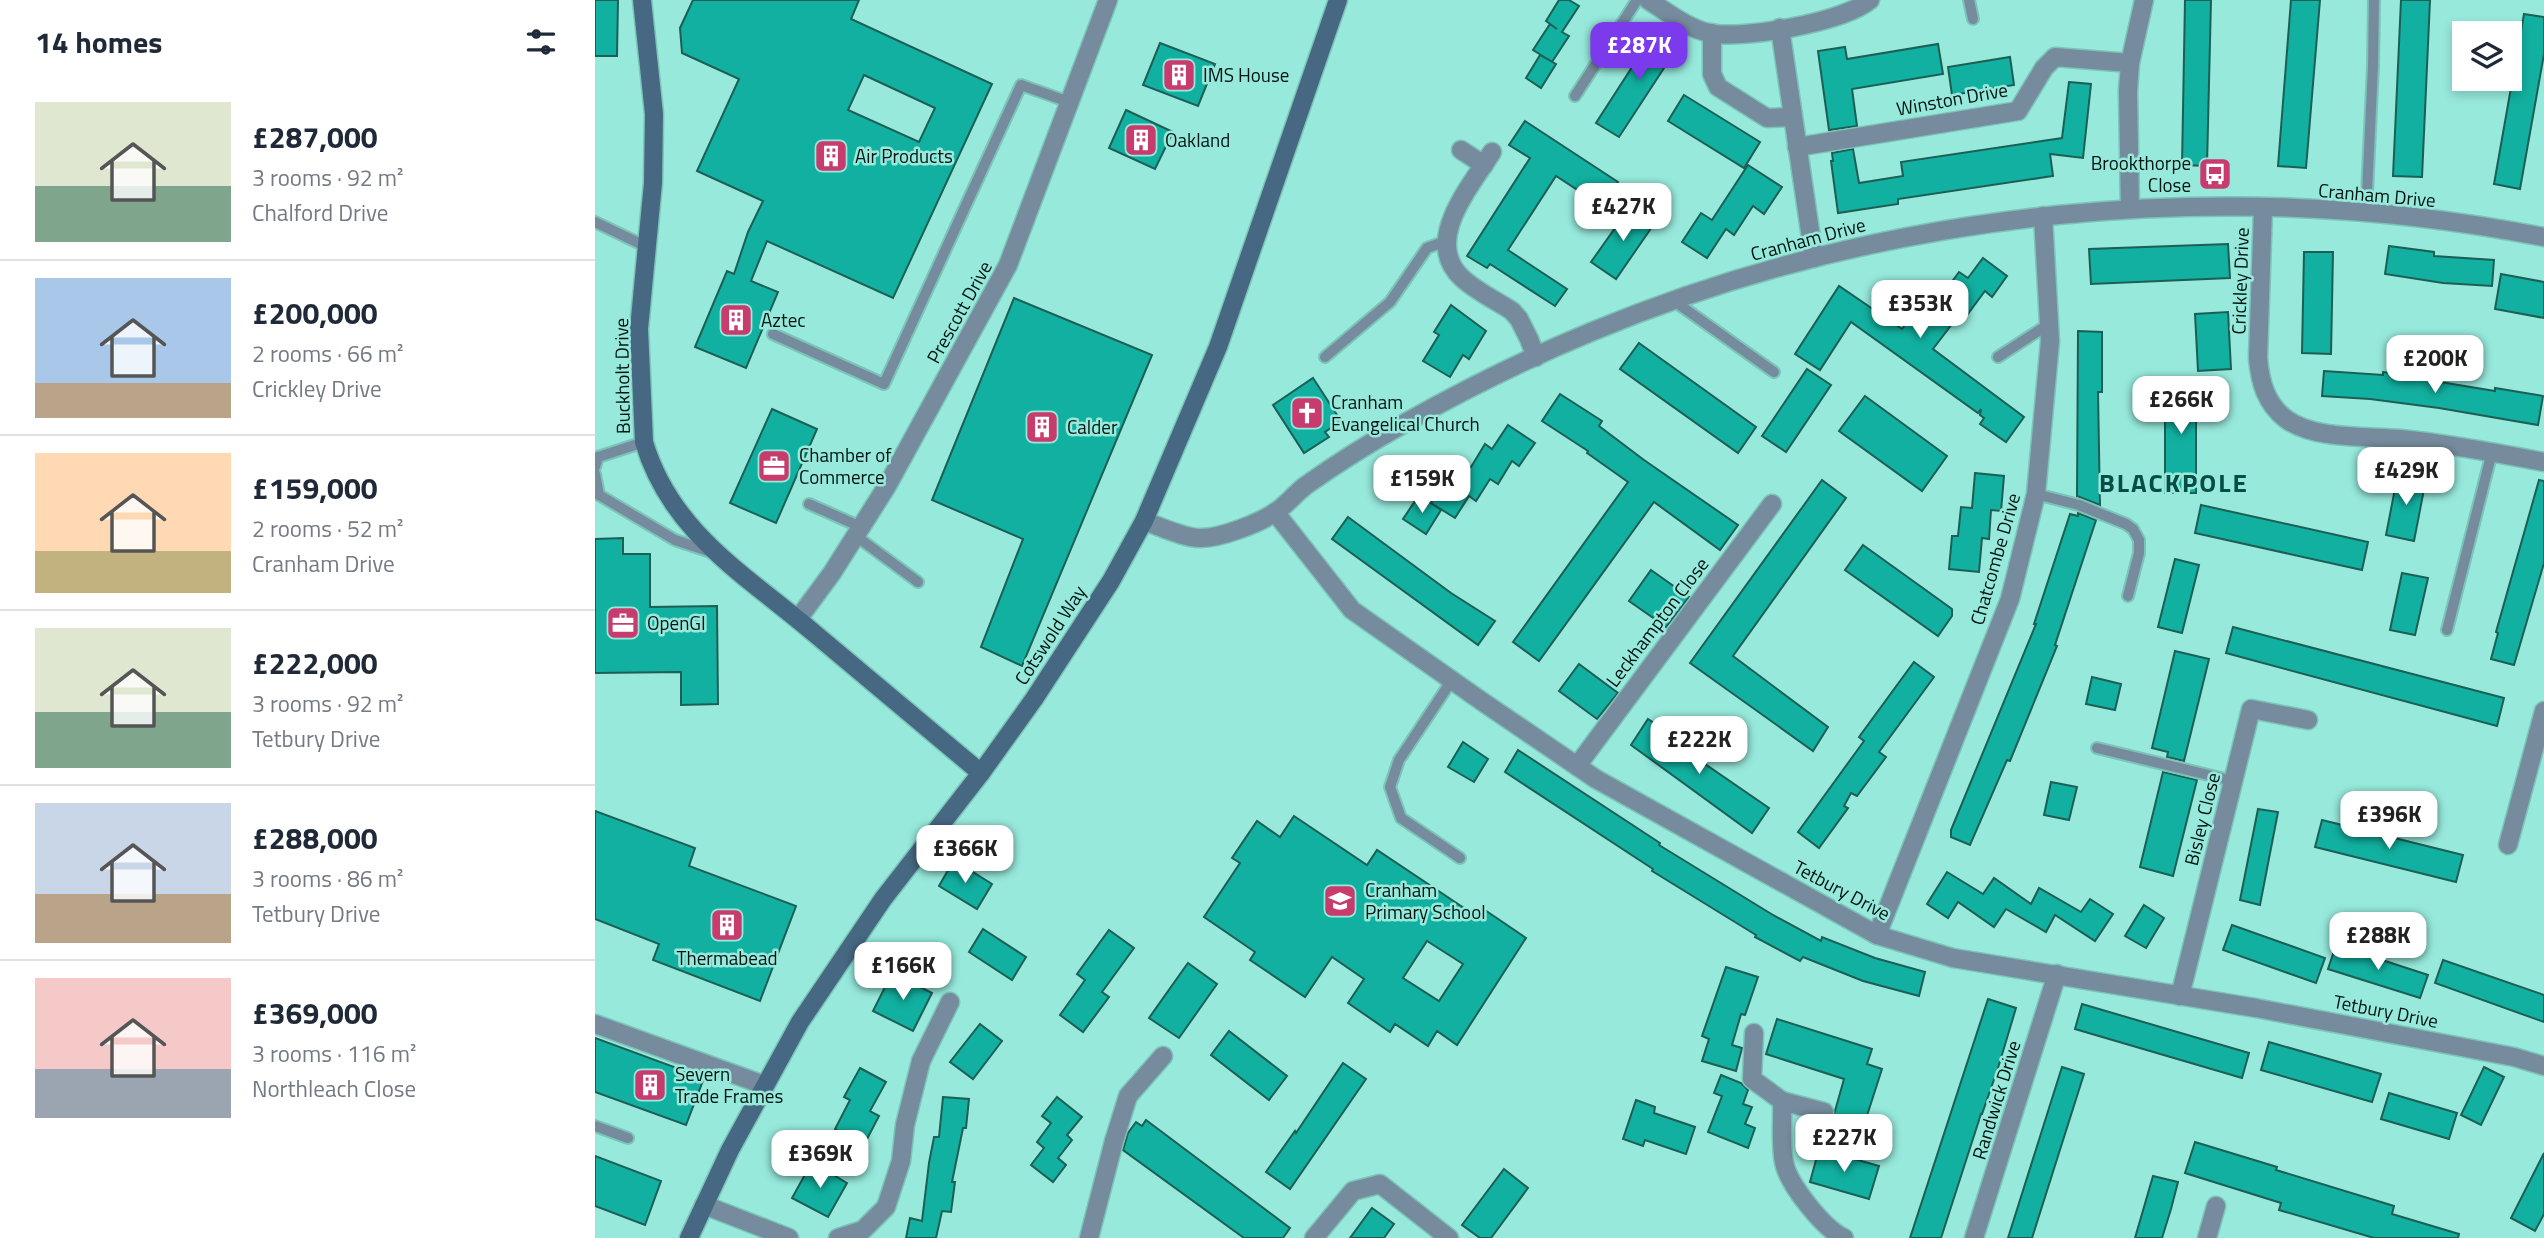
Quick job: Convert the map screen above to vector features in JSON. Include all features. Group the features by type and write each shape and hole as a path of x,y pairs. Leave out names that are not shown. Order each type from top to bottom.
{"main road":[{"name":"Buckholt Drive","path":"642,0 654,114 653,183 639,329 644,442 648,454 678,512 718,555 981,773"},
{"name":"Cotswold Way","path":"689,1238 764,1085 837,965 883,899 981,773 1034,698 1104,591 1144,521 1218,347 1338,0"}],"street":[{"name":"Prescott Drive","path":"798,619 887,486 1008,265 1108,0"},
{"path":"1648,0 1693,28 1712,33 1742,33 1828,20 1861,7 1870,0"},
{"path":"2130,208 2128,91 2130,63 2144,0"},
{"path":"1780,28 1814,258"},
{"path":"1712,33 1713,74 1718,87 1767,118 1792,117"},
{"name":"Winston Drive","path":"1797,147 2018,111 2044,68 2055,57 2130,63"},
{"path":"1461,150 1488,159 1449,223 1446,241 1448,256 1458,275 1512,311 1519,319 1536,357"},
{"name":"Cranham Drive","path":"1144,521 1199,539 1238,529 1275,512 1302,488 1404,424 1593,331 1673,300 1814,258 1929,233 2043,216 2130,208 2263,208 2366,214 2478,226 2544,237"},
{"name":"Crickley Drive","path":"2263,208 2258,358 2260,379 2275,409 2298,426 2315,432 2402,439 2544,462"},
{"name":"Chatcombe Drive","path":"1877,935 2010,598 2036,494 2050,341 2043,216"},
{"name":"Leckhampton Close","path":"1577,766 1772,504"},
{"name":"Tetbury Drive","path":"1275,512 1352,610 1596,779 1877,935 1953,958 2057,974 2490,1052 2544,1066"},
{"name":"Bisley Close","path":"2180,996 2251,709 2308,720"},
{"path":"2508,845 2544,711"},
{"name":"Randwick Drive","path":"1974,1238 2057,974"},
{"path":"838,1238 863,1230 886,1207 901,1161 905,1125 921,1061 950,1002"},
{"path":"595,1024 764,1085"},
{"path":"1754,1034 1752,1079 1782,1101 1824,1112"},
{"path":"1089,1238 1128,1096 1163,1056"},
{"path":"1782,1101 1784,1163 1809,1209 1837,1235 1844,1238"},
{"path":"1314,1238 1353,1191 1380,1184 1449,1238"},
{"path":"704,1205 789,1238"},
{"path":"2207,1238 2216,1206"}],"lane":[{"path":"1574,96 1637,0"},
{"path":"1969,0 1973,19"},
{"path":"2366,214 2374,66 2374,0"},
{"path":"773,334 884,384 1021,85 1069,102"},
{"path":"595,222 647,247"},
{"path":"1325,357 1390,302 1427,248 1446,241"},
{"path":"1673,300 1774,372"},
{"path":"1998,357 2049,324"},
{"path":"595,467 598,457 644,442"},
{"path":"2447,629 2492,452"},
{"path":"595,474 599,495 675,540 718,555"},
{"path":"2036,494 2079,505 2133,529 2139,540 2139,553 2128,596"},
{"path":"809,504 858,532 918,582"},
{"path":"1452,680 1399,760 1390,787 1401,818 1460,858"},
{"path":"2097,748 2234,781"},
{"path":"595,1126 628,1138"}],"building":[{"path":"595,0 618,0 617,56 595,56"},
{"name":"Air Products","path":"693,0 859,0 851,19 992,84 893,298 767,241 751,281 778,292 746,368 695,347 727,271 734,274 748,232 763,201 697,171 739,79 682,53 680,28","holes":["864,75 935,108 919,142 848,110"]},
{"path":"1559,0 1569,0 1579,6 1562,32 1569,36 1552,62 1533,50 1550,24 1557,29 1546,21"},
{"path":"2185,0 2211,0 2207,166 2182,165"},
{"path":"2291,0 2320,0 2306,168 2278,166"},
{"path":"2401,0 2430,0 2422,177 2393,176"},
{"path":"2524,14 2544,17 2544,54 2520,189 2494,184 2510,91 2522,91"},
{"path":"1658,27 1681,42 1619,137 1596,123"},
{"name":"IMS House","path":"1160,43 1215,64 1198,106 1143,85"},
{"path":"1938,44 1943,74 1852,89 1857,126 1829,130 1818,51 1845,47 1847,59"},
{"path":"1540,55 1556,64 1541,88 1526,78"},
{"path":"2010,57 2014,85 1952,95 1948,67"},
{"path":"2069,82 2091,84 2083,158 2050,154 2053,176 1898,199 1898,204 1838,213 1832,153 1853,149 1859,183 1903,176 1901,162 2062,138"},
{"path":"1684,95 1760,142 1744,168 1668,121"},
{"name":"Oakland","path":"1126,110 1173,132 1155,169 1109,148"},
{"path":"1525,121 1618,182 1602,206 1556,176 1508,250 1567,289 1555,306 1490,264 1487,268 1467,256 1530,158 1509,145"},
{"path":"1748,165 1782,187 1764,214 1753,206 1734,235 1726,229 1707,258 1682,242 1701,213 1712,220"},
{"path":"1630,207 1654,224 1616,279 1591,262"},
{"path":"2228,244 2230,278 2091,284 2089,249"},
{"path":"2389,246 2434,252 2434,256 2494,260 2492,286 2443,283 2385,274"},
{"path":"2304,252 2333,252 2331,354 2302,353"},
{"path":"1983,258 2007,276 1992,297 1985,291 1967,315 1962,311 1933,349 2024,417 2006,442 1980,424 1984,418 1980,415 1981,409 1978,413 1851,322 1820,370 1795,354 1839,286 1902,329 1933,288 1942,295 1959,272 1968,278"},
{"path":"2501,274 2544,282 2544,318 2495,309"},
{"name":"Calder","path":"1014,298 1152,355 1022,666 981,647 1023,539 932,500"},
{"path":"1451,305 1486,331 1469,359 1463,355 1450,377 1423,361 1439,335 1434,332"},
{"path":"2228,312 2231,369 2198,371 2195,314"},
{"path":"2078,331 2102,332 2102,392 2098,392 2100,505 2077,496"},
{"path":"1639,343 1756,427 1738,453 1620,369"},
{"path":"1807,369 1831,385 1786,452 1762,436"},
{"path":"2324,371 2383,375 2383,372 2428,377 2428,380 2543,396 2538,425 2439,408 2322,396"},
{"name":"Cranham Evangelical Church","path":"1313,378 1341,421 1325,432 1329,437 1304,453 1273,405"},
{"path":"2165,378 2196,378 2196,493 2165,493"},
{"path":"1560,394 1602,421 1599,426 1644,460 1738,525 1720,550 1654,502 1539,661 1513,642 1628,482 1587,453 1588,451 1542,421"},
{"path":"1865,396 1947,456 1922,491 1839,431"},
{"name":"Chamber of Commerce","path":"772,409 817,429 776,523 730,503"},
{"path":"1508,425 1535,443 1519,466 1512,461 1498,484 1490,479 1476,501 1469,496 1455,518 1431,503 1445,480 1450,484 1464,462 1471,467 1485,444 1492,449"},
{"path":"1975,473 2004,476 2001,511 1991,510 1989,539 1982,538 1979,572 1949,569 1952,536 1958,536 1961,507 1972,508"},
{"path":"2398,473 2426,479 2414,541 2386,535"},
{"path":"1822,480 1846,498 1733,656 1828,727 1813,751 1690,663"},
{"path":"2539,480 2544,481 2544,563 2514,665 2491,659 2498,633 2496,632"},
{"path":"1419,495 1441,510 1426,534 1403,519"},
{"path":"2201,505 2368,542 2362,570 2195,533"},
{"path":"2078,513 2096,520 2055,645 2057,646 2010,761 2007,760 1970,845 1951,837 1951,830 2036,624 2070,514 2078,516"},
{"path":"1348,517 1451,593 1495,621 1478,645 1332,539"},
{"name":"OpenGI","path":"623,538 623,554 650,554 650,607 717,606 718,704 681,705 681,672 595,673 595,539"},
{"path":"1863,545 1952,609 1952,616 1938,636 1845,570"},
{"path":"2175,559 2199,565 2182,633 2158,627"},
{"path":"1651,570 1689,597 1666,627 1629,601"},
{"path":"2402,573 2428,578 2415,635 2390,630"},
{"path":"2233,627 2504,698 2497,726 2226,653"},
{"path":"2175,651 2209,659 2184,761 2167,757 2168,752 2152,748"},
{"path":"1914,662 1934,677 1879,752 1886,757 1857,796 1851,793 1844,806 1848,808 1819,848 1798,832 1864,741 1859,737"},
{"path":"1579,664 1618,693 1597,719 1559,691"},
{"path":"2092,677 2121,684 2115,710 2086,704"},
{"path":"1648,719 1676,737 1673,742 1769,808 1752,833 1631,745"},
{"path":"1463,742 1488,759 1474,782 1448,767"},
{"path":"1518,750 1660,843 1659,845 1773,915 1821,941 1822,937 1875,958 1925,972 1919,996 1863,981 1803,957 1800,961 1755,937 1756,935 1652,871 1653,869 1505,772"},
{"path":"2163,772 2197,780 2173,876 2140,867"},
{"path":"2051,782 2077,787 2069,820 2044,815"},
{"path":"2258,809 2278,812 2260,905 2240,900"},
{"path":"595,811 695,848 689,866 796,906 760,1001 653,960 659,944 595,919"},
{"path":"1294,816 1367,865 1377,850 1476,916 1482,908 1526,938 1457,1045 1437,1031 1428,1046 1395,1024 1390,1032 1348,1003 1364,979 1332,957 1305,997 1250,960 1255,952 1204,917 1240,863 1232,858 1257,821 1280,837","holes":["1427,941 1463,964 1439,1001 1403,978"]},
{"path":"2322,820 2463,855 2456,882 2315,847"},
{"path":"954,860 992,884 977,909 939,886"},
{"path":"1947,872 1983,894 1994,878 2031,904 2039,888 2081,912 2090,899 2113,914 2095,941 2055,915 2046,932 2006,909 1994,927 1958,902 1948,918 1927,904"},
{"path":"2144,905 2164,918 2146,948 2125,936"},
{"path":"2232,925 2325,958 2316,983 2223,950"},
{"path":"983,929 1026,957 1012,980 969,952"},
{"path":"1109,930 1134,948 1102,992 1109,997 1083,1032 1060,1015 1085,980 1077,974"},
{"path":"2336,945 2428,975 2420,998 2328,969"},
{"path":"2443,960 2544,995 2544,1022 2435,983"},
{"path":"1188,963 1217,984 1179,1038 1149,1018"},
{"path":"1726,967 1758,977 1745,1015 1741,1014 1732,1045 1742,1048 1736,1071 1702,1061 1709,1039 1702,1036"},
{"path":"892,973 932,993 913,1031 873,1011"},
{"path":"1988,999 2016,1008 1998,1068 1941,1238 1910,1238"},
{"path":"2082,1004 2249,1053 2242,1078 2075,1029"},
{"path":"1777,1019 1872,1049 1867,1064 1882,1069 1863,1128 1833,1118 1844,1079 1766,1054"},
{"path":"980,1024 1002,1041 973,1079 950,1062"},
{"path":"1229,1031 1287,1076 1269,1100 1211,1055"},
{"path":"595,1038 704,1078 686,1125 595,1092"},
{"path":"2269,1042 2381,1074 2372,1102 2261,1070"},
{"path":"1343,1063 1366,1079 1290,1189 1266,1172"},
{"path":"2062,1067 2084,1074 2032,1238 2008,1238"},
{"path":"2484,1067 2504,1077 2481,1125 2461,1115"},
{"path":"860,1068 886,1082 870,1111 879,1116 864,1145 835,1129 850,1100 844,1097"},
{"path":"1721,1075 1741,1083 1748,1090 1743,1104 1752,1107 1745,1124 1755,1128 1748,1148 1708,1132 1722,1096 1714,1093"},
{"path":"2389,1093 2457,1113 2449,1139 2381,1119"},
{"path":"943,1097 969,1099 966,1128 963,1128 952,1182 955,1182 951,1212 942,1211 936,1238 906,1238 910,1218 922,1221 929,1163 934,1137 939,1137"},
{"path":"1057,1097 1082,1117 1067,1135 1072,1140 1058,1158 1066,1165 1053,1182 1031,1165 1044,1148 1037,1142 1051,1123 1042,1116"},
{"path":"1636,1100 1655,1107 1654,1113 1695,1127 1686,1154 1645,1140 1643,1146 1623,1139"},
{"path":"1146,1120 1290,1228 1283,1238 1244,1238 1123,1150 1128,1133 1136,1122 1142,1126"},
{"path":"2195,1142 2394,1206 2392,1214 2459,1234 2458,1238 2374,1238 2279,1210 2281,1203 2185,1173"},
{"path":"1819,1149 1879,1166 1869,1199 1810,1182"},
{"path":"2544,1153 2544,1214 2535,1231 2511,1218"},
{"path":"595,1156 661,1181 645,1225 595,1206"},
{"path":"812,1162 847,1183 828,1217 792,1198"},
{"path":"1504,1169 1528,1188 1491,1238 1480,1238 1462,1225"},
{"path":"2153,1176 2178,1182 2171,1209 2162,1238 2135,1238"},
{"path":"1372,1208 1394,1224 1384,1238 1350,1238"}],"place":[{"name":"IMS House","path":"1179,75"},
{"name":"Oakland","path":"1141,140"},
{"name":"Air Products","path":"831,156"},
{"name":"Brookthorpe Close","path":"2215,174"},
{"name":"Aztec","path":"736,320"},
{"name":"Cranham Evangelical Church","path":"1307,413"},
{"name":"Calder","path":"1042,427"},
{"name":"Chamber of Commerce","path":"774,466"},
{"name":"OpenGI","path":"623,623"},
{"name":"Cranham Primary School","path":"1340,901"},
{"name":"Thermabead","path":"727,925"},
{"name":"Severn Trade Frames","path":"650,1085"}],"district":[{"name":"BLACKPOLE","path":"2174,483"}]}
